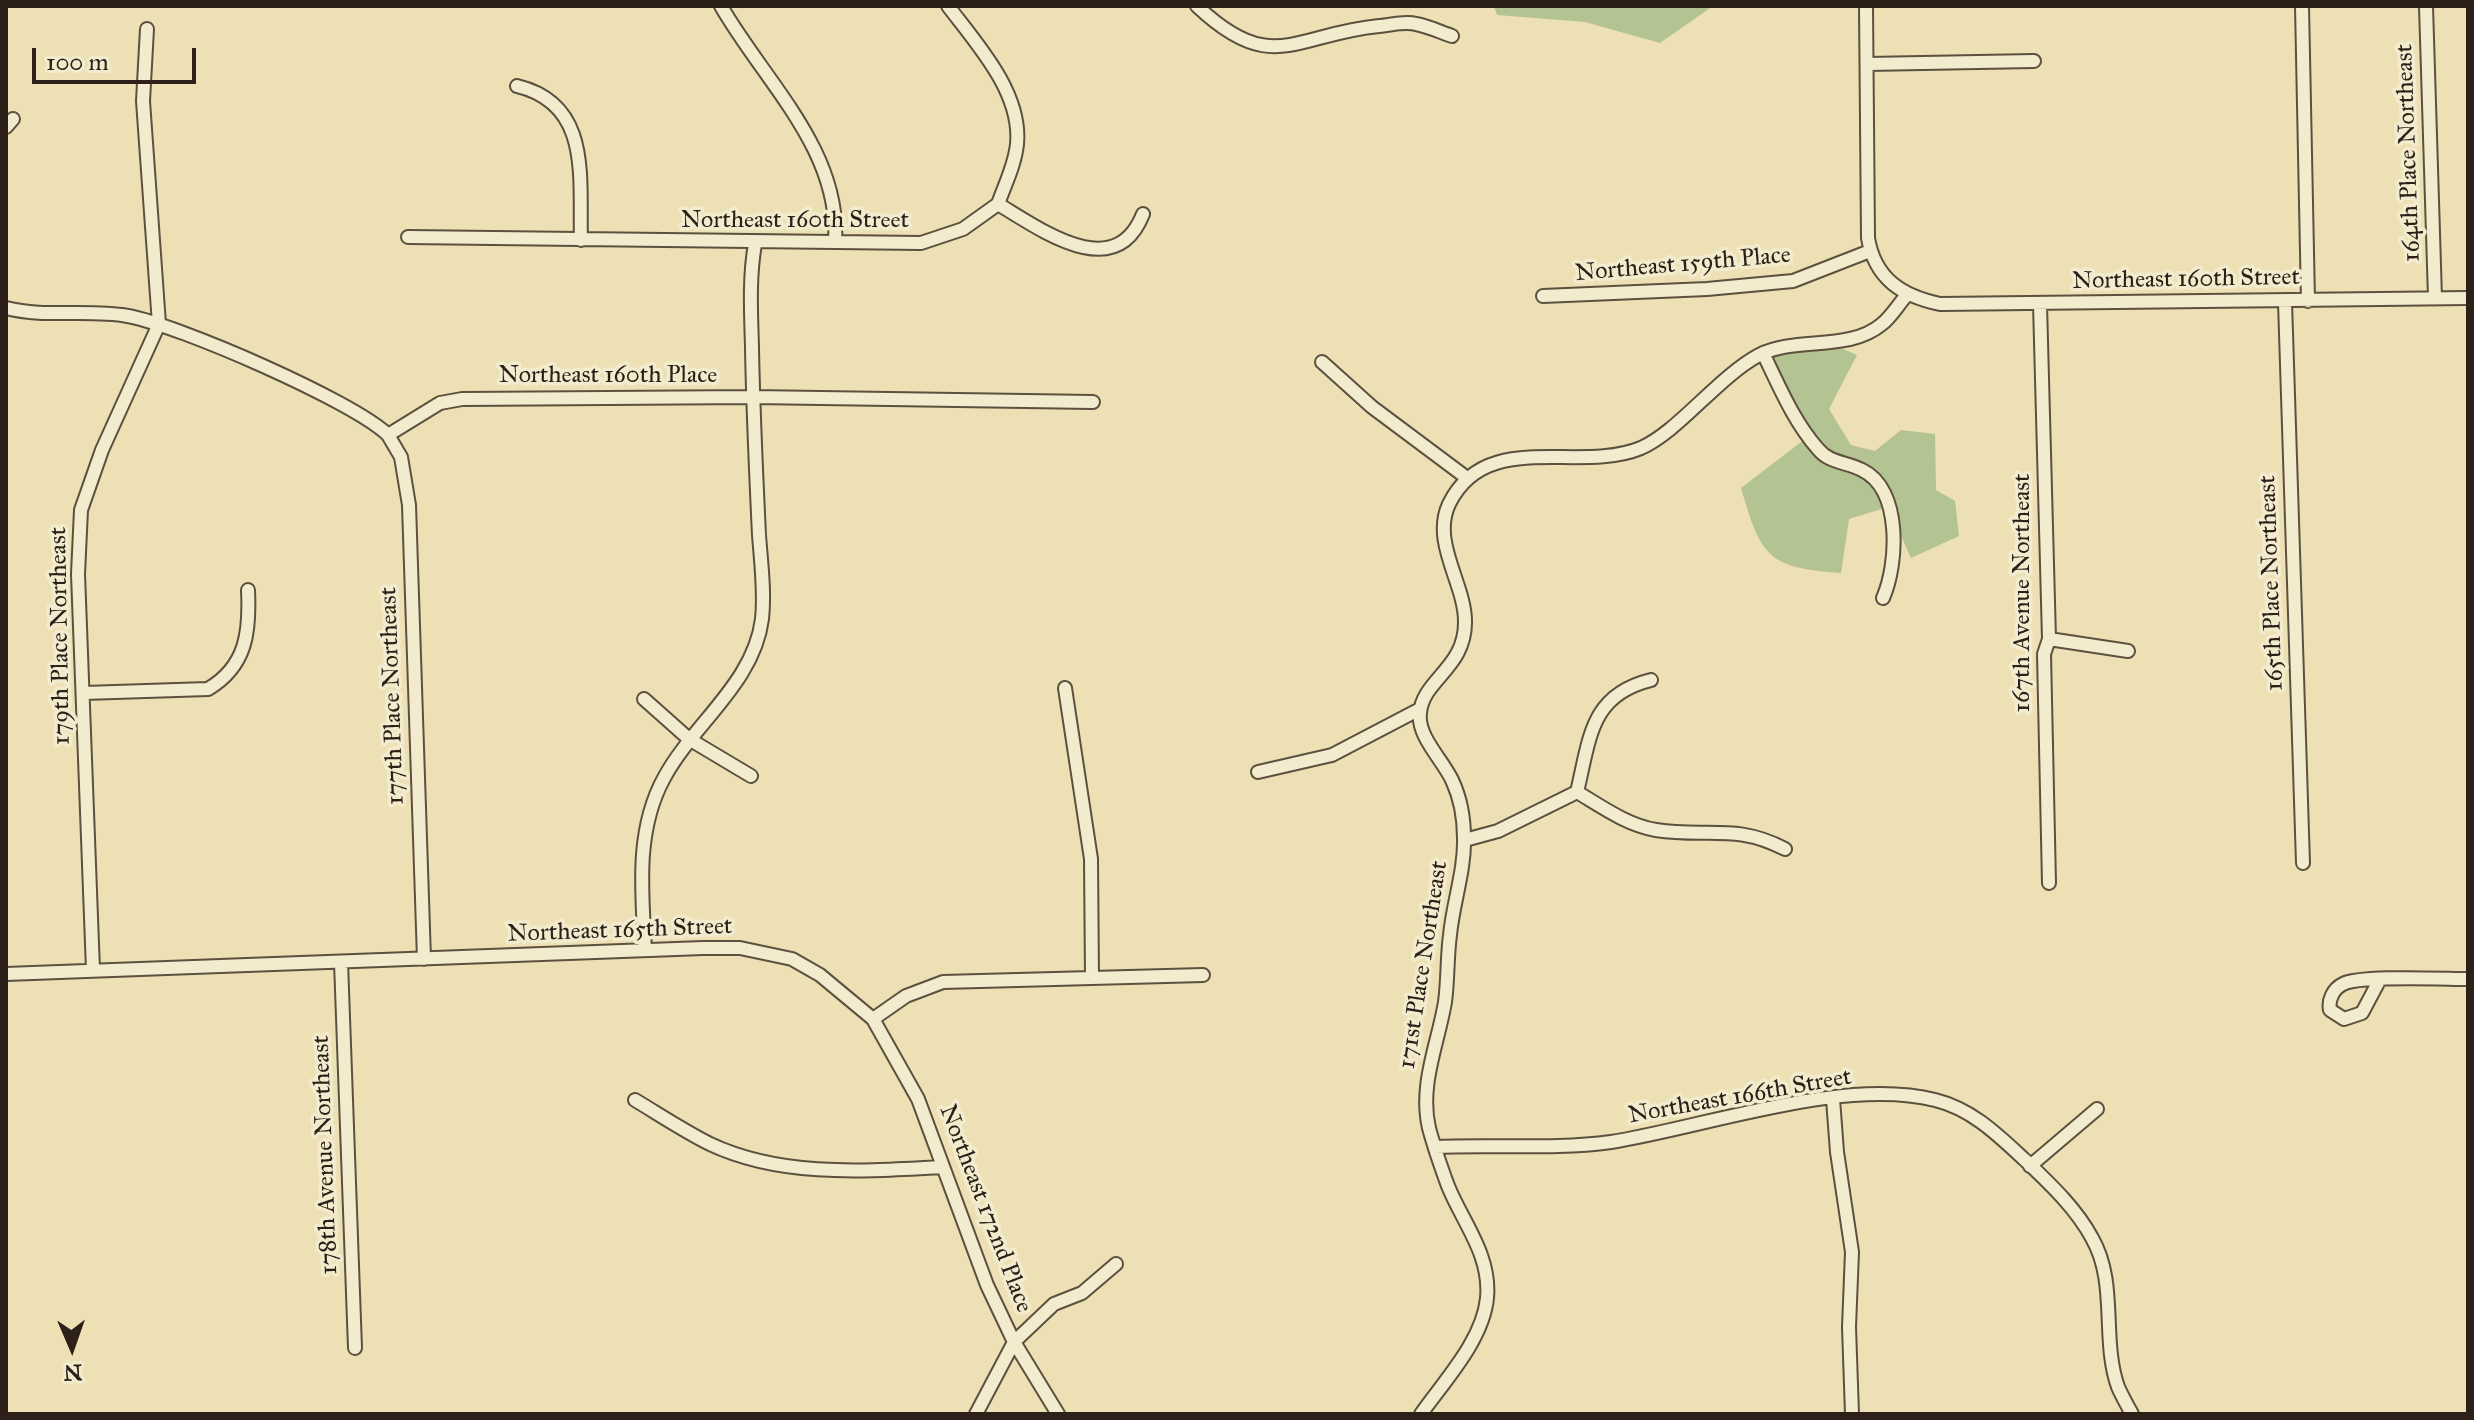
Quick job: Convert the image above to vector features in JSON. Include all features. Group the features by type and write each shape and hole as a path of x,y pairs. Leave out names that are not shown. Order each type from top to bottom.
{"street":[{"path":"721,6 823,166 836,208 835,242"},
{"path":"948,6 1005,90 1015,119 1017,141 1013,164 998,204 1060,241 1083,248 1123,241 1136,232 1143,214"},
{"path":"1197,6 1218,26 1238,39 1263,47 1307,44 1333,33 1414,23 1452,36"},
{"path":"1258,772 1332,755 1420,709 1427,694 1460,654 1466,618 1444,523 1449,505 1467,478 1494,462 1639,448 1738,368 1763,353 1786,345 1845,339 1867,333 1881,325 1906,296 1888,282 1870,251 1866,6"},
{"path":"2302,6 2308,301"},
{"name":"164th Place Northeast","path":"2426,6 2435,298"},
{"name":"179th Place Northeast","path":"93,970 78,574 81,510 102,450 159,324 143,101 147,29"},
{"path":"1867,64 2034,61"},
{"path":"517,86 541,92 556,104 574,133 581,240"},
{"name":"Northeast 160th Street","path":"408,237 755,244 921,243 963,229 998,204"},
{"path":"645,950 641,871 646,831 663,779 749,660 762,619 753,397 751,270 755,244"},
{"name":"Northeast 159th Place","path":"1543,296 1707,289 1793,281 1870,251"},
{"name":"Northeast 160th Street","path":"1906,296 1940,304 2468,298"},
{"name":"165th Place Northeast","path":"2285,302 2303,863"},
{"name":"167th Avenue Northeast","path":"2040,304 2049,639 2044,654 2049,883"},
{"path":"6,308 116,315 159,324 309,389 374,422 388,435"},
{"path":"1763,353 1790,408 1818,451 1829,459 1863,470 1879,482 1888,500 1892,531 1891,580 1883,598"},
{"path":"1322,362 1372,407 1467,478"},
{"name":"Northeast 160th Place","path":"388,435 440,403 462,399 753,397 1093,402"},
{"name":"177th Place Northeast","path":"388,435 401,457 409,505 424,959"},
{"path":"84,693 208,689 222,681 243,652 249,625 248,590"},
{"path":"2049,639 2128,651"},
{"path":"1577,792 1589,742 1602,709 1611,696 1627,686 1651,680"},
{"path":"1065,688 1091,859 1092,978"},
{"path":"644,699 689,739 751,776"},
{"name":"171st Place Northeast","path":"1420,709 1420,724 1459,798 1465,840 1450,934 1445,1003 1428,1072 1427,1105 1435,1147 1449,1188 1481,1254 1487,1281 1483,1318 1466,1349 1421,1414"},
{"path":"1465,840 1498,831 1577,792"},
{"path":"1577,792 1625,820 1652,829 1682,833 1740,831 1785,849"},
{"name":"Northeast 165th Street","path":"6,974 740,948 792,959 820,975 873,1019"},
{"name":"178th Avenue Northeast","path":"341,962 355,1348"},
{"path":"873,1019 906,996 943,982 1203,975"},
{"path":"2379,981 2468,979"},
{"name":"Northeast 172nd Place","path":"873,1019 918,1099 977,1261 1014,1342 1058,1414"},
{"name":"Northeast 166th Street","path":"1435,1147 1608,1142 1833,1099 1883,1096 1934,1100 1988,1126 2030,1166"},
{"path":"1833,1099 1852,1252 1849,1327 1852,1414"},
{"path":"635,1100 713,1145 757,1161 796,1168 854,1170 943,1167"},
{"path":"2097,1109 2030,1166 2069,1204 2092,1238 2101,1258 2118,1386 2132,1414"},
{"path":"976,1414 1014,1342 1054,1304 1082,1293 1116,1264"}],"green space":[{"path":"1494,6 1713,6 1660,43 1585,22 1497,15"},
{"path":"1825,341 1857,355 1829,409 1851,445 1875,451 1901,430 1935,434 1936,490 1955,501 1959,536 1911,558 1888,507 1849,519 1841,573 1817,571 1783,562 1762,544 1741,488 1809,436 1763,353"}]}
